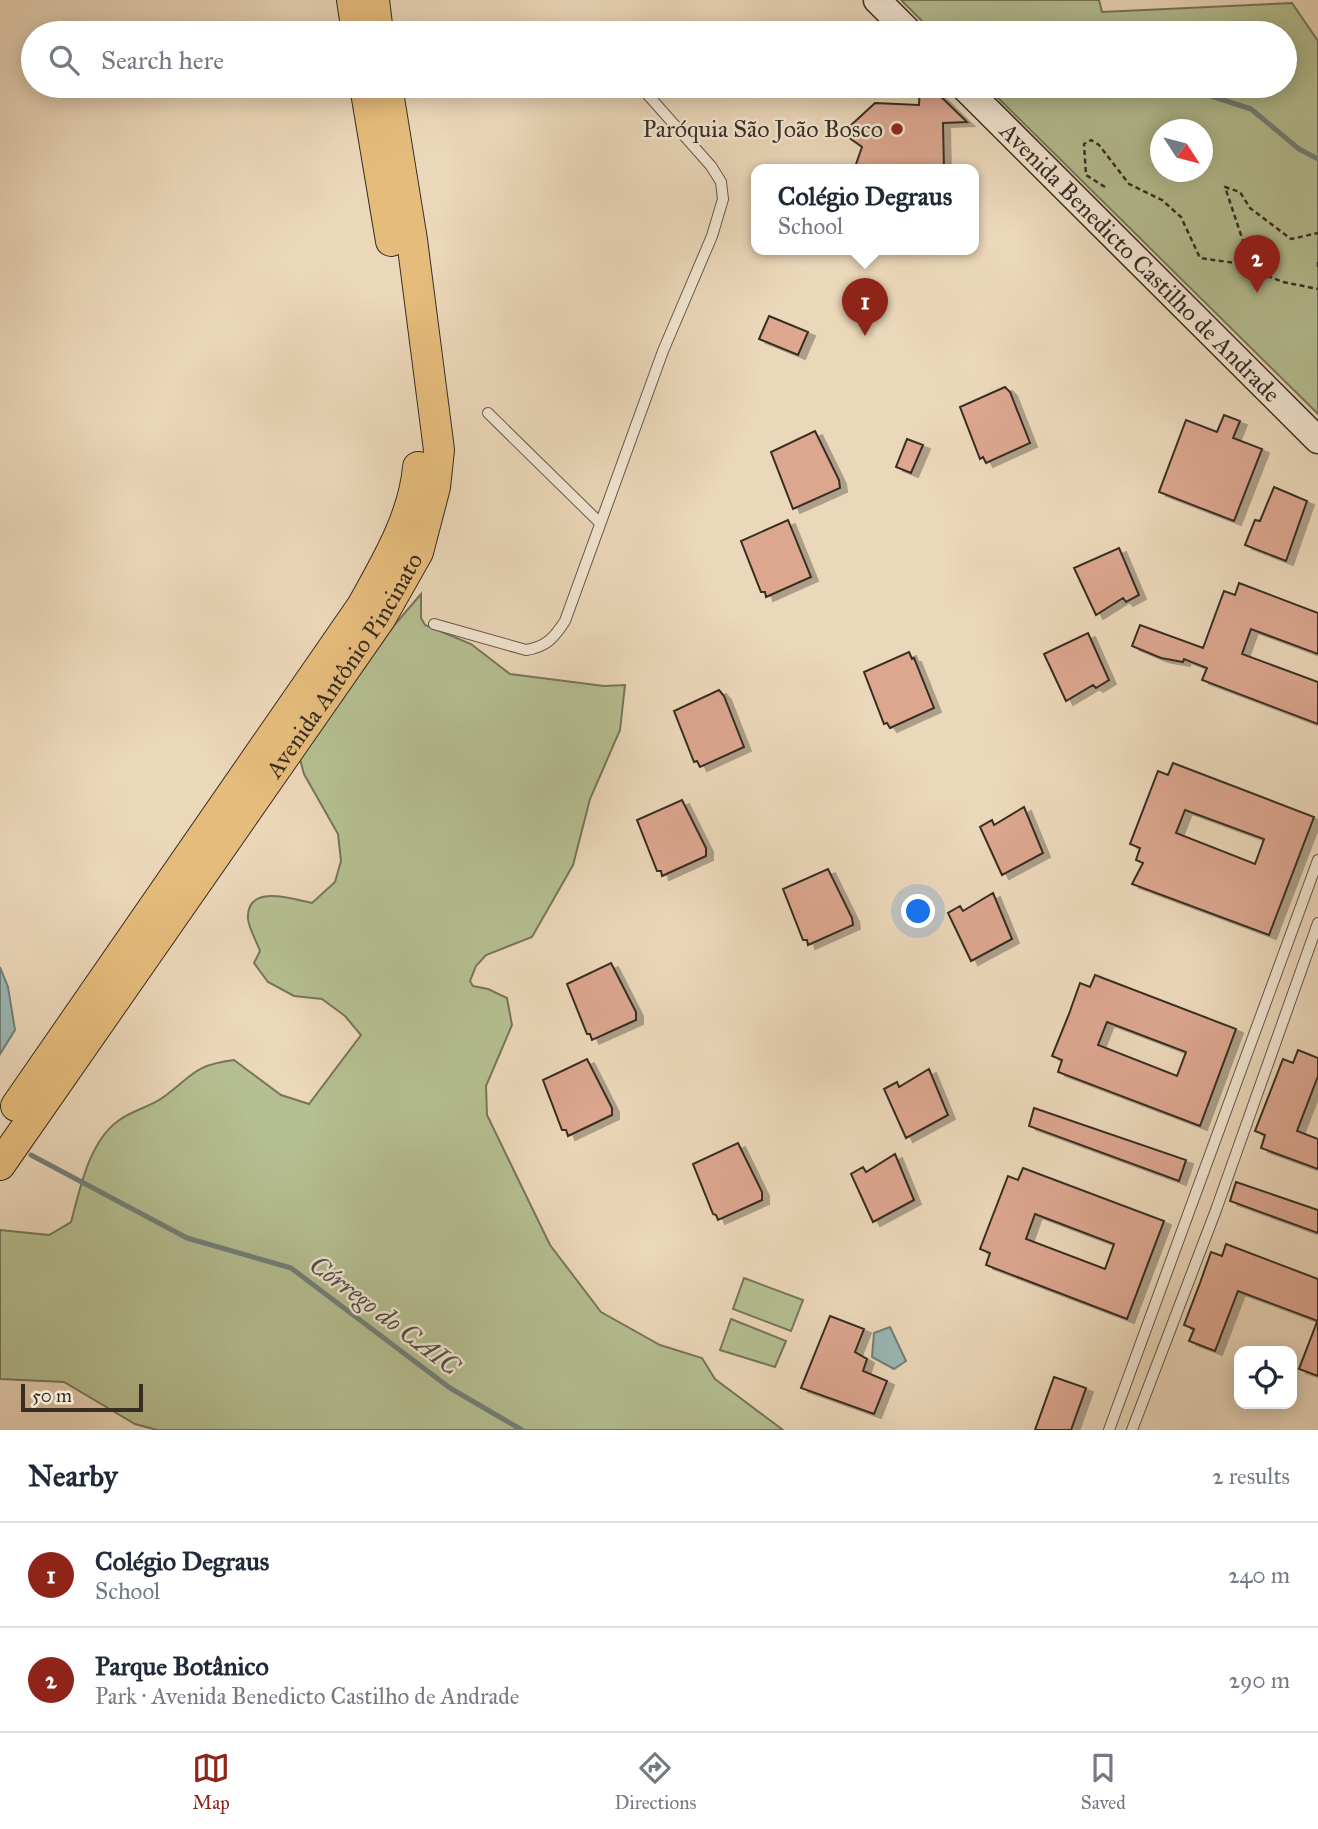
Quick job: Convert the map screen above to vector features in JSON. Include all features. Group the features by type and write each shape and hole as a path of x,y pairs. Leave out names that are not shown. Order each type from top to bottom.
{"main road":[{"path":"352,0 355,21"},
{"path":"374,0 377,21"},
{"path":"877,0 898,21"},
{"name":"Avenida Antônio Pincinato","path":"0,1129 362,606 396,543 408,511 417,477 417,418 367,98"},
{"name":"Avenida Antônio Pincinato","path":"0,1165 380,619 418,552 435,487 439,450 412,240 389,98"},
{"name":"Avenida Benedicto Castilho de Andrade","path":"975,98 1318,440"}],"lane":[{"path":"434,624 526,650 549,642 565,621 663,351 712,236 723,199 721,182 711,166 651,98"},
{"path":"488,412 599,522"},
{"path":"1110,1430 1318,860"},
{"path":"1132,1430 1216,1210 1318,923"}],"path":[{"path":"1105,187 1086,174 1084,144 1091,140 1099,145 1129,184 1162,200 1181,217 1200,258 1235,263 1283,282 1318,289"},
{"path":"1252,270 1225,187 1240,192 1250,208 1291,239 1318,233"},
{"path":"1318,262 1318,270"}],"green space":[{"path":"901,0 1099,0 1102,12 1292,3 1318,41 1318,414 998,98 1297,98 1297,21 922,21"},
{"path":"421,594 421,618 425,625 471,644 510,674 604,686 625,685 620,730 590,799 573,865 532,937 486,955 476,966 470,981 473,986 488,989 507,998 512,1025 486,1086 487,1115 550,1245 601,1312 660,1345 702,1358 715,1379 783,1430 157,1430 135,1424 64,1382 0,1379 0,1230 49,1235 71,1222 87,1167 108,1130 123,1117 160,1100 203,1068 234,1060 281,1095 309,1104 361,1035 345,1016 322,999 294,996 268,982 254,963 260,951 249,923 249,908 254,901 272,896 312,903 335,882 341,861 338,834 304,774 295,741"},
{"path":"744,1278 803,1300 791,1331 733,1309"},
{"path":"731,1319 786,1341 775,1367 720,1350"}],"water":[{"path":"0,967 8,987 15,1030 0,1054"},
{"path":"890,1327 906,1361 894,1369 872,1357 874,1333"}],"building":[{"name":"Paróquia São João Bosco","path":"919,98 942,98 967,122 943,123 944,164 856,164 862,147 848,137 849,127 875,103 919,105"},
{"path":"769,316 808,332 798,355 759,339"},
{"path":"1005,387 1010,392 1030,443 986,463 983,457 980,459 960,407"},
{"path":"1224,415 1240,421 1233,438 1262,449 1234,521 1159,492 1186,420 1217,432"},
{"path":"815,431 839,480 840,488 793,509 771,452"},
{"path":"907,439 923,445 911,473 896,467"},
{"path":"1274,487 1307,501 1286,561 1245,545 1255,520 1260,521"},
{"path":"788,520 811,577 766,597 765,592 761,592 741,541"},
{"path":"1119,548 1139,595 1126,602 1123,598 1096,615 1074,568"},
{"path":"1239,583 1318,613 1318,654 1251,629 1242,654 1318,682 1318,724 1202,680 1207,668 1184,659 1183,662 1161,658 1132,646 1140,625 1203,648 1224,591 1235,595"},
{"path":"1088,633 1109,680 1096,688 1093,685 1066,701 1044,654"},
{"path":"909,652 912,659 914,658 934,708 890,728 887,723 884,724 864,672"},
{"path":"719,690 724,696 744,747 700,767 697,761 694,762 674,711"},
{"path":"1173,763 1314,817 1269,935 1132,884 1143,863 1136,860 1140,848 1130,844 1158,771 1168,775","holes":["1185,810 1264,839 1255,864 1176,833"]},
{"path":"682,800 706,848 706,856 662,876 661,871 657,871 637,820"},
{"path":"1024,807 1043,853 1002,875 980,827 992,820 994,825"},
{"path":"828,869 853,925 808,945 807,940 803,940 783,889"},
{"path":"993,893 1012,939 971,961 948,913 960,906 963,911"},
{"path":"611,963 636,1012 636,1020 592,1040 590,1034 587,1034 567,984"},
{"path":"1095,975 1236,1029 1200,1126 1058,1072 1062,1060 1052,1056 1080,983 1090,987","holes":["1107,1022 1186,1052 1177,1076 1098,1045"]},
{"path":"1298,1050 1318,1058 1318,1076 1297,1131 1318,1139 1318,1169 1261,1148 1265,1135 1255,1131 1283,1059 1293,1063"},
{"path":"587,1059 612,1108 612,1115 568,1136 566,1130 562,1130 543,1080"},
{"path":"929,1069 948,1115 906,1138 884,1089 897,1082 899,1087"},
{"path":"1034,1108 1186,1160 1179,1181 1029,1126"},
{"path":"738,1143 762,1192 762,1200 718,1220 713,1214 693,1164"},
{"path":"895,1154 914,1200 873,1222 851,1174 863,1167 866,1172"},
{"path":"1023,1168 1164,1221 1127,1319 986,1265 990,1253 980,1249 1008,1176 1018,1180","holes":["1035,1214 1114,1244 1105,1269 1026,1239"]},
{"path":"1236,1182 1318,1210 1318,1233 1230,1201"},
{"path":"1226,1244 1318,1279 1318,1321 1238,1291 1215,1351 1189,1341 1194,1329 1184,1325 1211,1252 1222,1256"},
{"path":"830,1316 864,1329 855,1352 867,1359 863,1371 887,1381 874,1414 801,1388"},
{"path":"1318,1322 1318,1376 1299,1369"},
{"path":"1054,1377 1086,1388 1071,1430 1035,1430"}],"waterway":[{"path":"1217,98 1251,109 1299,149 1318,159"},
{"name":"Córrego do CAIC","path":"31,1155 187,1238 291,1268 450,1388 522,1430"}],"place":[{"name":"Paróquia São João Bosco","path":"897,129"},
{"name":"Parque Botânico","path":"1257,293"},
{"name":"Colégio Degraus","path":"865,336"}]}
